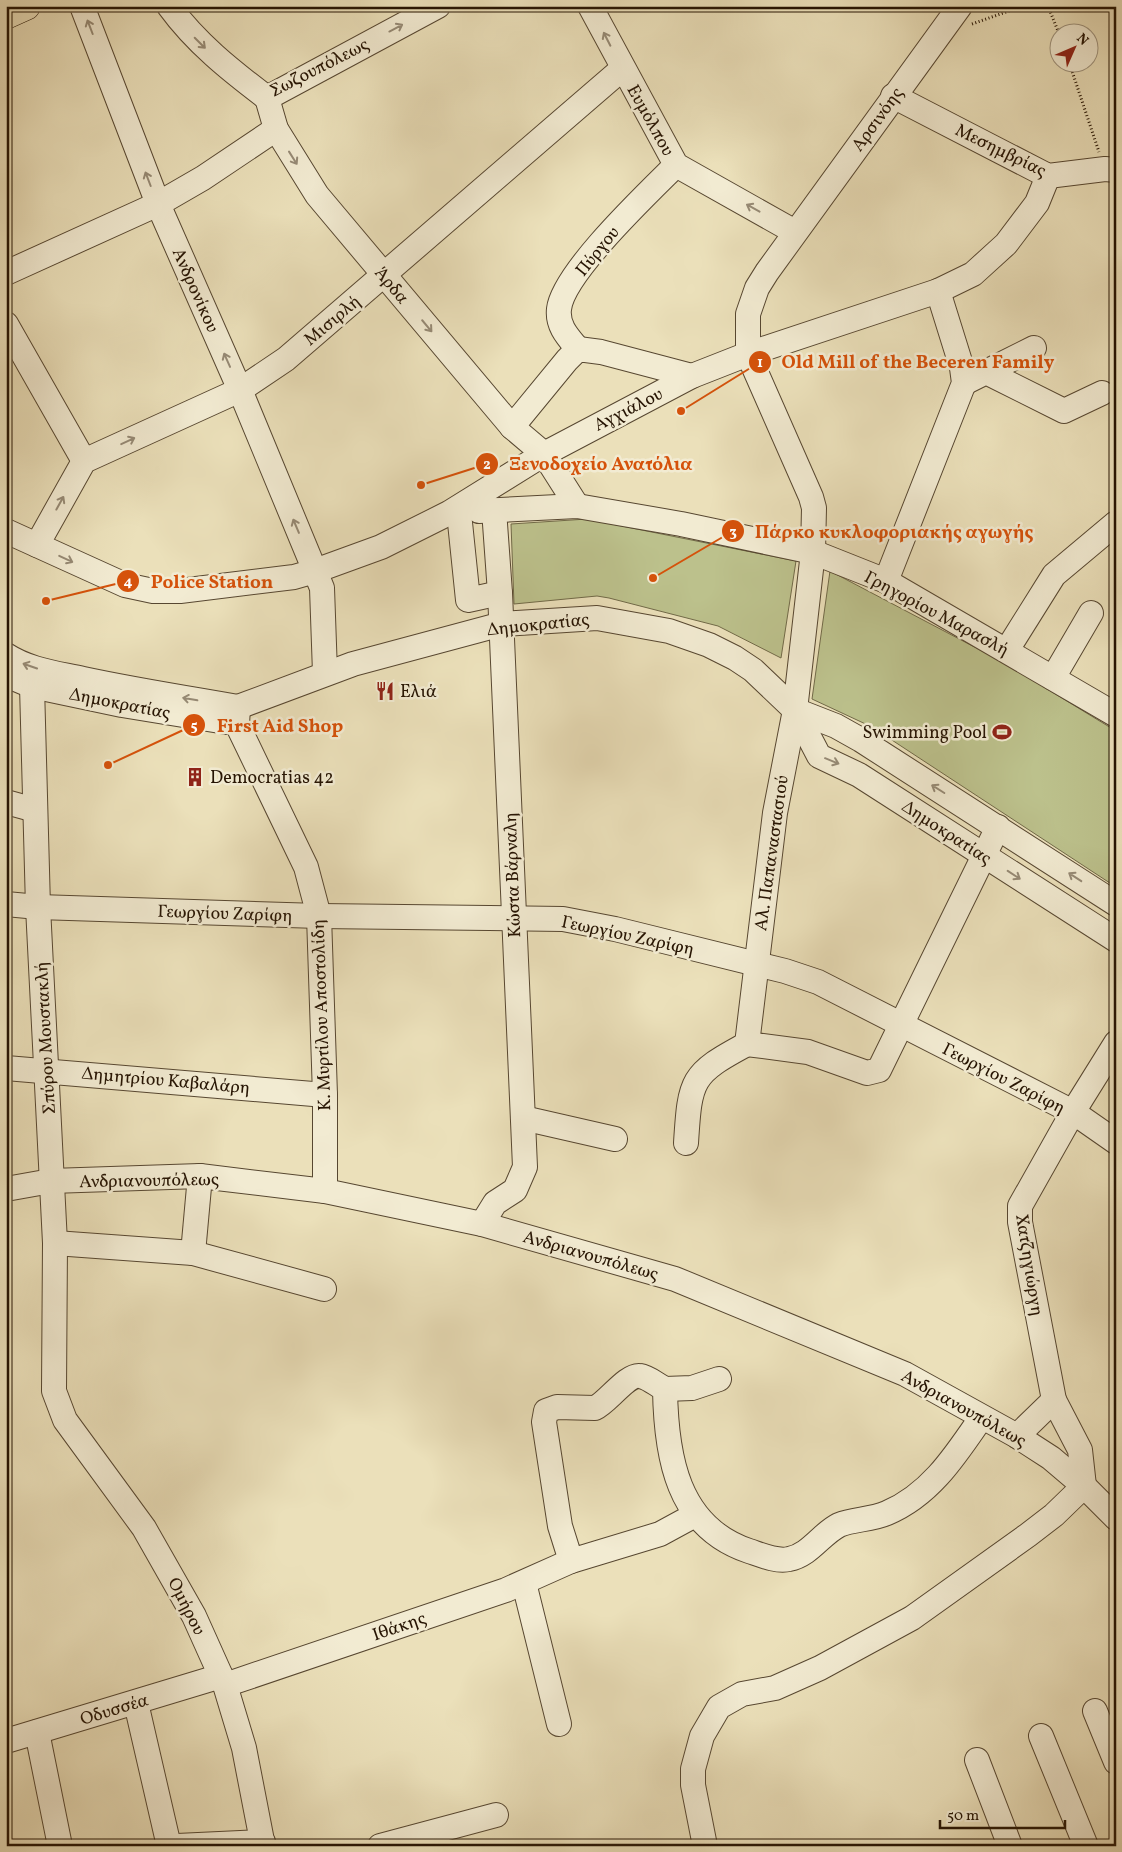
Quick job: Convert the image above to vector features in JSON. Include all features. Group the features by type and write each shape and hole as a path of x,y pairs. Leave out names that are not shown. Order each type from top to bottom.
{"main road":[{"path":"6,15 26,6"}],"street":[{"name":"Ανδρονίκου","path":"82,6 158,204 240,390 315,571 322,594 325,673"},
{"name":"Σωζουπόλεως","path":"169,6 186,29 209,52 267,98 438,6"},
{"name":"Ευμόλπου","path":"590,6 622,69 676,166 795,232"},
{"name":"Αρσινόης","path":"748,354 747,327 750,303 767,272 960,6"},
{"name":"Μισιρλή","path":"84,461 240,390 286,359 622,69"},
{"name":"Μεσημβρίας","path":"893,96 1048,176 1110,170"},
{"name":"Άρδα","path":"267,98 276,130 316,195 512,427 544,454 577,506"},
{"path":"6,273 158,204 203,178 276,130"},
{"name":"Πύργου","path":"578,349 560,323 559,308 564,296 598,246 676,166"},
{"name":"Αγχιάλου","path":"6,532 125,585 153,591 180,591 275,580 315,571 381,547 454,513 544,454 692,376 748,354 938,291 973,274 1006,244 1037,203 1048,176"},
{"path":"886,582 964,383 962,368 938,291"},
{"path":"6,324 84,461 37,545"},
{"path":"964,383 1034,348"},
{"path":"512,427 566,360 578,349 601,352 692,376"},
{"name":"Αλ. Παπαναστασιού","path":"747,1044 755,965 775,812 795,710 813,552 812,500 748,354"},
{"path":"986,372 1061,410 1069,409 1102,393"},
{"name":"Γρηγορίου Μαρασλή","path":"454,513 577,506 681,524 813,552 886,582 1007,650 1116,715"},
{"name":"Κώστα Βάρναλη","path":"482,1224 496,1203 515,1190 522,1178 525,1167 502,624 494,510"},
{"path":"454,513 468,600 500,593"},
{"path":"1007,650 1054,575 1116,523"},
{"path":"1053,678 1091,613"},
{"name":"Δημοκρατίας","path":"6,675 32,686 122,705 237,715 325,673 502,624 597,618 668,631 709,645 753,670 795,710 819,756 859,775 1116,940"},
{"path":"6,655 28,666 44,671 237,715"},
{"name":"Σπύρου Μουστακλή","path":"32,686 38,907 55,1243 54,1391"},
{"name":"Δημοκρατίας","path":"795,710 836,726 861,740 1116,904"},
{"name":"Κ. Μυρτίλου Αποστολίδη","path":"237,715 306,867 319,916 325,1095 325,1191"},
{"path":"6,802 35,810"},
{"path":"686,1143 688,1108 696,1080 711,1064 747,1044 808,1052 868,1073 880,1070 998,827"},
{"name":"Γεωργίου Ζαρίφη","path":"6,904 38,907 319,916 563,919 606,928 785,971 818,982 1072,1112 1116,1142"},
{"name":"Χατζηγιώργη","path":"1084,1486 1080,1450 1054,1400 1019,1211 1024,1196 1072,1112 1116,1043"},
{"name":"Δημητρίου Καβαλάρη","path":"6,1068 325,1095"},
{"path":"523,1118 615,1139"},
{"path":"193,1253 200,1176"},
{"name":"Ανδριανουπόλεως","path":"6,1189 51,1182 200,1176 325,1191 482,1224 675,1279 905,1374 981,1418 1017,1436 1051,1458 1084,1486 1116,1518"},
{"path":"55,1243 193,1253 324,1289"},
{"path":"571,1561 560,1526 544,1422 546,1411 556,1407 595,1408 630,1379 637,1376 665,1389 692,1388 719,1379"},
{"path":"665,1389 665,1429 673,1468 695,1515 713,1534 740,1548 767,1557 788,1560 804,1554 837,1526 846,1522 870,1520 910,1503 952,1460 981,1418"},
{"name":"Ομήρου","path":"54,1391 65,1420 144,1528 194,1616 223,1680 244,1748 263,1844"},
{"path":"1017,1436 1054,1400"},
{"path":"705,1846 693,1785 693,1769 702,1736 719,1707 730,1699 742,1694 774,1688 820,1668 912,1618 1028,1535 1054,1515 1084,1486"},
{"name":"Ιθάκης","path":"223,1680 524,1583 571,1561 651,1537 695,1515"},
{"path":"524,1583 559,1724"},
{"name":"Οδυσσέα","path":"6,1741 223,1680"},
{"path":"136,1703 169,1846"},
{"path":"1095,1711 1116,1762"},
{"path":"37,1732 60,1846"},
{"path":"1041,1736 1086,1846"},
{"path":"977,1760 1010,1846"},
{"path":"380,1846 496,1815"},
{"path":"177,1846 263,1844"}],"path":[{"path":"938,36 1023,6"},
{"path":"1048,6 1054,22"},
{"path":"1073,72 1110,170"}],"green space":[{"path":"587,519 796,561 781,658 718,626 609,598 597,596 514,604 511,524"},
{"path":"830,571 1003,662 1116,731 1116,887 872,727 812,699"}],"place":[{"name":"Old Mill of the Beceren Family","path":"681,411"},
{"name":"Ξενοδοχείο Ανατόλια","path":"421,485"},
{"name":"Πάρκο κυκλοφοριακής αγωγής","path":"653,578"},
{"name":"Police Station","path":"46,601"},
{"name":"Ελιά","path":"385,691"},
{"name":"Swimming Pool","path":"1002,732"},
{"name":"First Aid Shop","path":"108,765"},
{"name":"Democratias 42","path":"195,777"}]}
